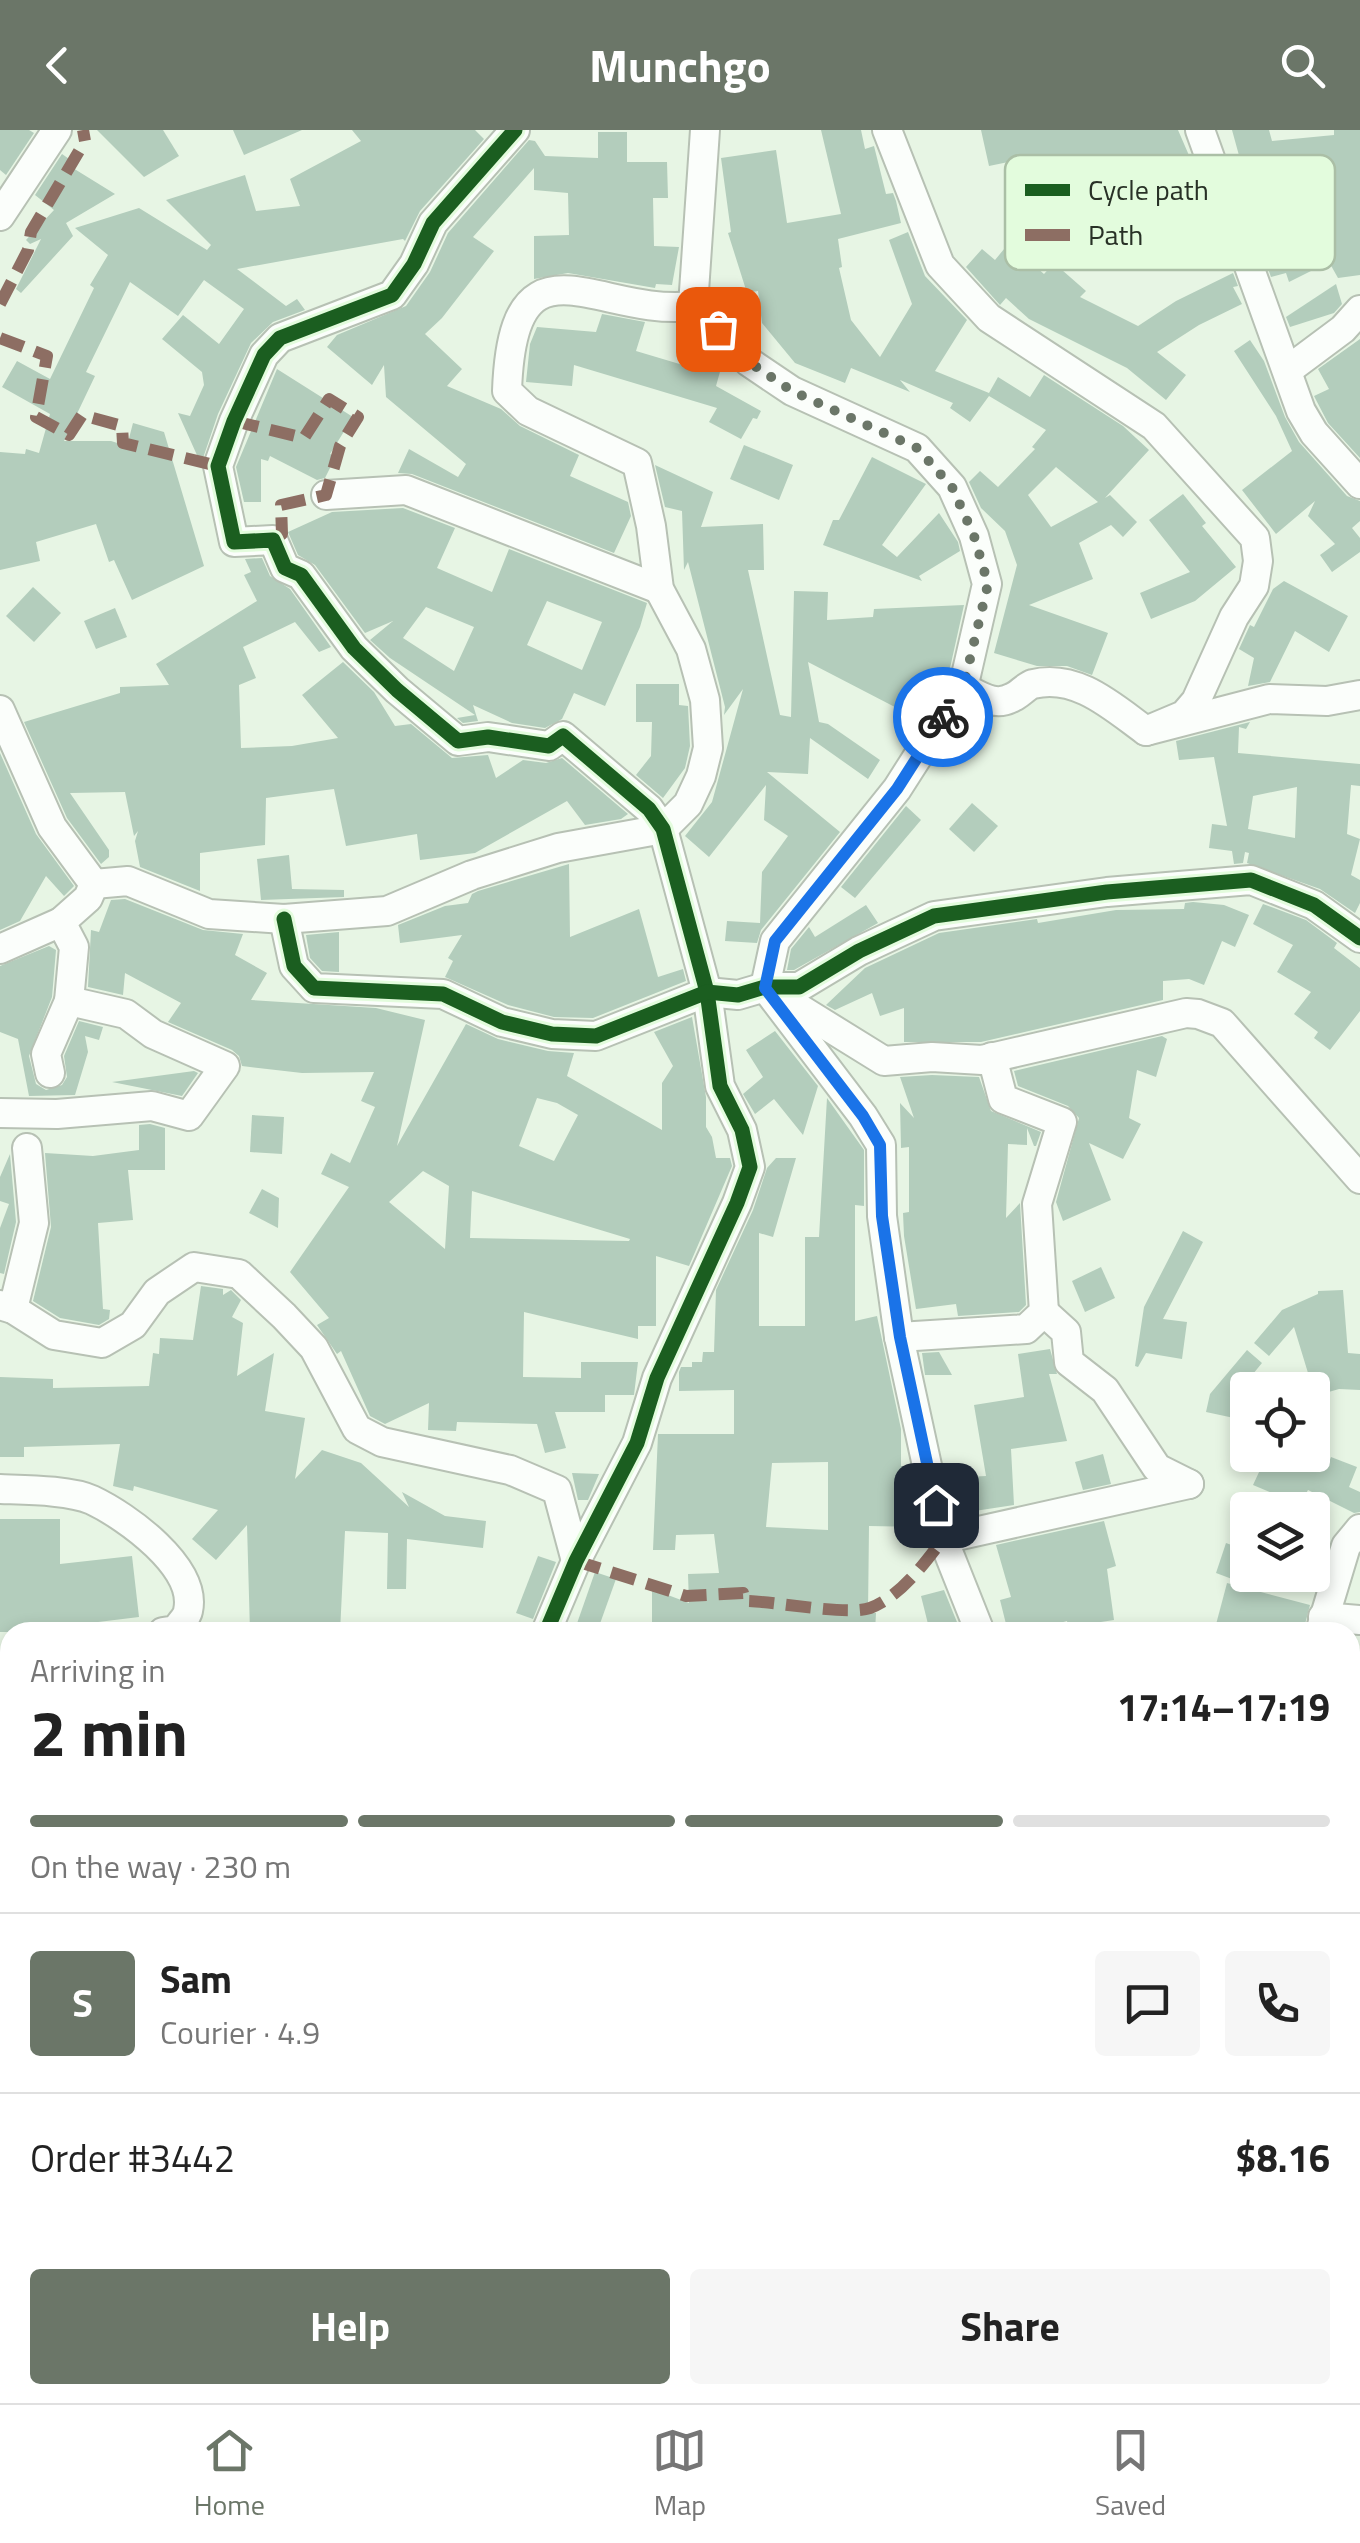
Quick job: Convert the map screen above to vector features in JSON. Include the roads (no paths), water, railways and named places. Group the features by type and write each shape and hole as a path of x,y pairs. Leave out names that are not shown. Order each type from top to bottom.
{"street":[{"path":"0,216 57,130"},
{"path":"515,130 432,223 414,264 392,295 280,338 264,356 218,466 234,542 273,540 285,568 301,576 354,648 458,741 488,737 549,746 563,736 649,808 663,829 707,992 720,1086 742,1130 750,1167 656,1378 636,1443 576,1561 550,1622"},
{"path":"704,130 693,306 749,362 792,391 917,448 952,487 974,536 988,584 962,687 897,789 775,941 765,988 863,1116 880,1145 882,1216 900,1337 943,1538 976,1622"},
{"path":"886,130 940,265 989,318 1154,426 1255,538 1258,562 1254,586 1234,616 1196,701 1184,715 1146,731"},
{"path":"1200,130 1209,155"},
{"path":"1251,270 1301,412 1314,433 1360,484"},
{"path":"94,884 128,881 209,914 284,919 388,911 472,874 558,848 663,829 688,804 701,776 708,748 706,700 680,626 659,590 651,526 636,463 528,410 507,391 508,365 516,328 534,297 549,290 580,290 665,309 693,306"},
{"path":"1288,370 1343,329 1360,310"},
{"path":"326,494 406,490 659,590"},
{"path":"962,687 994,703 1010,700 1032,684 1089,690 1146,731"},
{"path":"1146,731 1270,699 1327,700 1360,695"},
{"path":"0,710 52,827 94,884"},
{"path":"284,919 294,966 314,988 443,994 502,1022 552,1034 596,1036 707,992 738,995 765,988 799,988 859,951 934,916 1107,892 1251,880 1314,905 1360,938"},
{"path":"0,949 61,922 88,898 94,884"},
{"path":"50,1073 46,1054 69,1001 74,947 61,922"},
{"path":"765,988 884,1061 992,1058 1186,1013 1208,1017 1222,1023 1360,1179"},
{"path":"0,1112 57,1114 152,1106 189,1116 225,1066 153,1034 126,1014 69,1001"},
{"path":"943,1538 1188,1484 1157,1468 1105,1390 1069,1362 1066,1332 1044,1312 1037,1204 1062,1122 1003,1099 992,1058"},
{"path":"27,1148 34,1223 7,1307 54,1335 102,1343 133,1325 157,1292 194,1267 239,1274 314,1348 358,1429 382,1442 510,1470 557,1490 576,1561"},
{"path":"900,1337 1026,1330 1044,1312"},
{"path":"0,1489 89,1499 134,1526 174,1561 188,1593 188,1613 182,1622"},
{"path":"1323,1622 1346,1546 1360,1529"}]}
